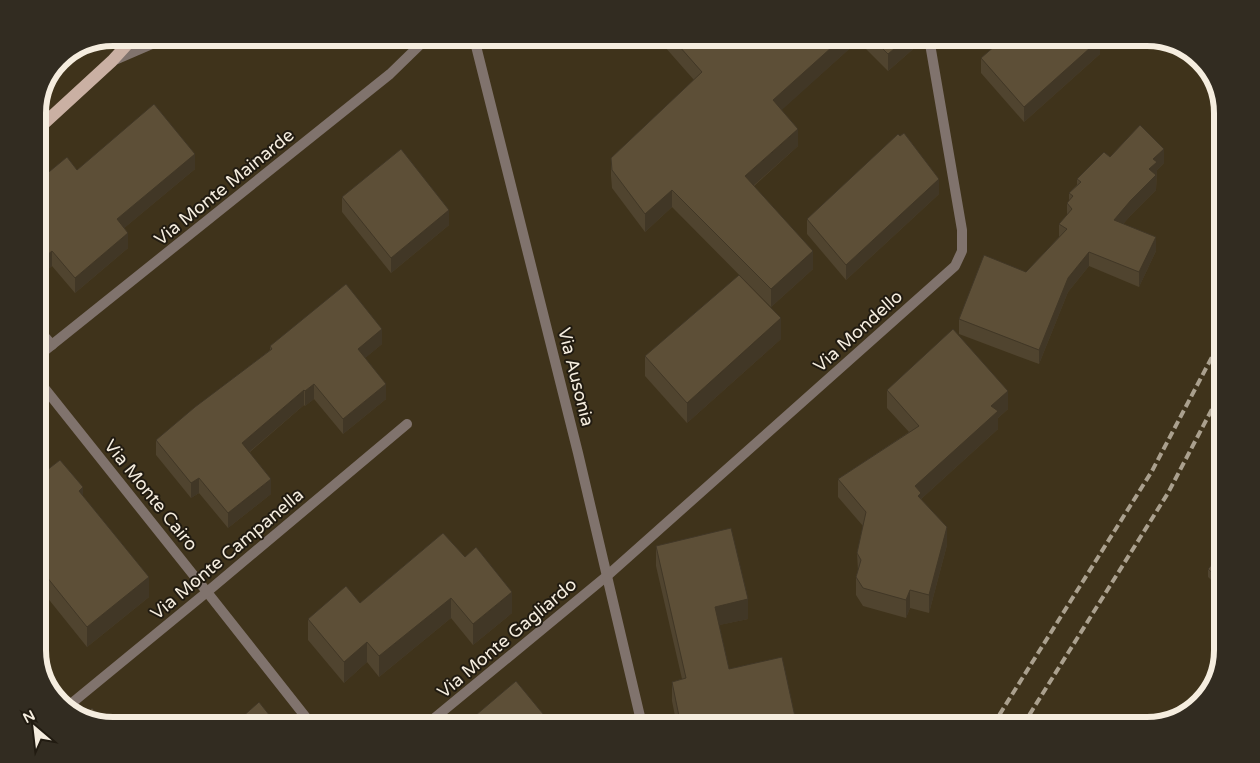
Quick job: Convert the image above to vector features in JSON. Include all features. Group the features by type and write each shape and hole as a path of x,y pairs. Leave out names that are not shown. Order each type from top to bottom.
{"main road":[{"path":"46,121 112,62 126,46"}],"street":[{"path":"112,62 148,46"},
{"name":"Via Monte Mainarde","path":"46,350 390,74 419,46"},
{"name":"Via Ausonia","path":"474,46 608,575 640,717"},
{"name":"Via Mondello","path":"608,575 955,266 962,251 962,230 930,46"},
{"path":"46,338 52,345"},
{"name":"Via Monte Cairo","path":"46,390 208,592 305,717"},
{"name":"Via Monte Campanella","path":"72,703 208,592 407,424"},
{"name":"Via Monte Gagliardo","path":"437,717 608,575"}],"building":[{"path":"679,46 833,46 773,100 798,129 745,176 813,251 771,289 672,190 645,214 612,170 611,158 702,72"},
{"path":"880,46 898,46 888,54"},
{"path":"995,46 1092,46 1024,107 981,58"},
{"path":"154,104 195,154 117,219 128,233 75,278 52,251 47,255 46,254 46,174 67,157 77,170"},
{"path":"1140,125 1164,149 1153,159 1157,162 1149,169 1156,175 1114,220 1156,237 1139,272 1089,252 1068,278 1039,350 959,319 984,255 1026,272 1067,229 1059,224 1072,209 1067,203 1073,196 1069,193 1081,182 1077,179 1104,152 1110,157"},
{"path":"904,133 939,179 846,265 807,219 898,134 900,136"},
{"path":"401,149 449,210 391,258 342,197"},
{"path":"739,275 781,318 687,403 645,356"},
{"path":"346,284 382,329 358,349 386,384 343,419 314,384 304,390 242,443 271,479 228,513 199,478 191,483 156,440 195,407 272,349 270,346"},
{"path":"953,329 1008,391 991,406 998,411 915,486 921,493 918,496 947,527 929,595 910,590 906,600 863,588 856,577 861,560 857,553 866,512 838,479 919,426 887,390"},
{"path":"60,460 83,487 79,491 149,577 87,627 46,576 46,471"},
{"path":"731,528 748,599 715,607 729,669 782,657 795,717 679,717 672,682 686,678 656,546"},
{"path":"443,533 465,557 476,547 512,592 473,624 451,598 379,656 367,642 344,662 308,619 346,586 360,603"},
{"path":"1214,562 1214,575 1208,569"},
{"path":"516,681 546,717 474,717"},
{"path":"259,702 271,717 242,717"},
{"path":"92,708 98,714 88,712"}],"railway":[{"path":"998,717 1152,471 1214,353"},
{"path":"1028,717 1168,493 1214,405"}]}
